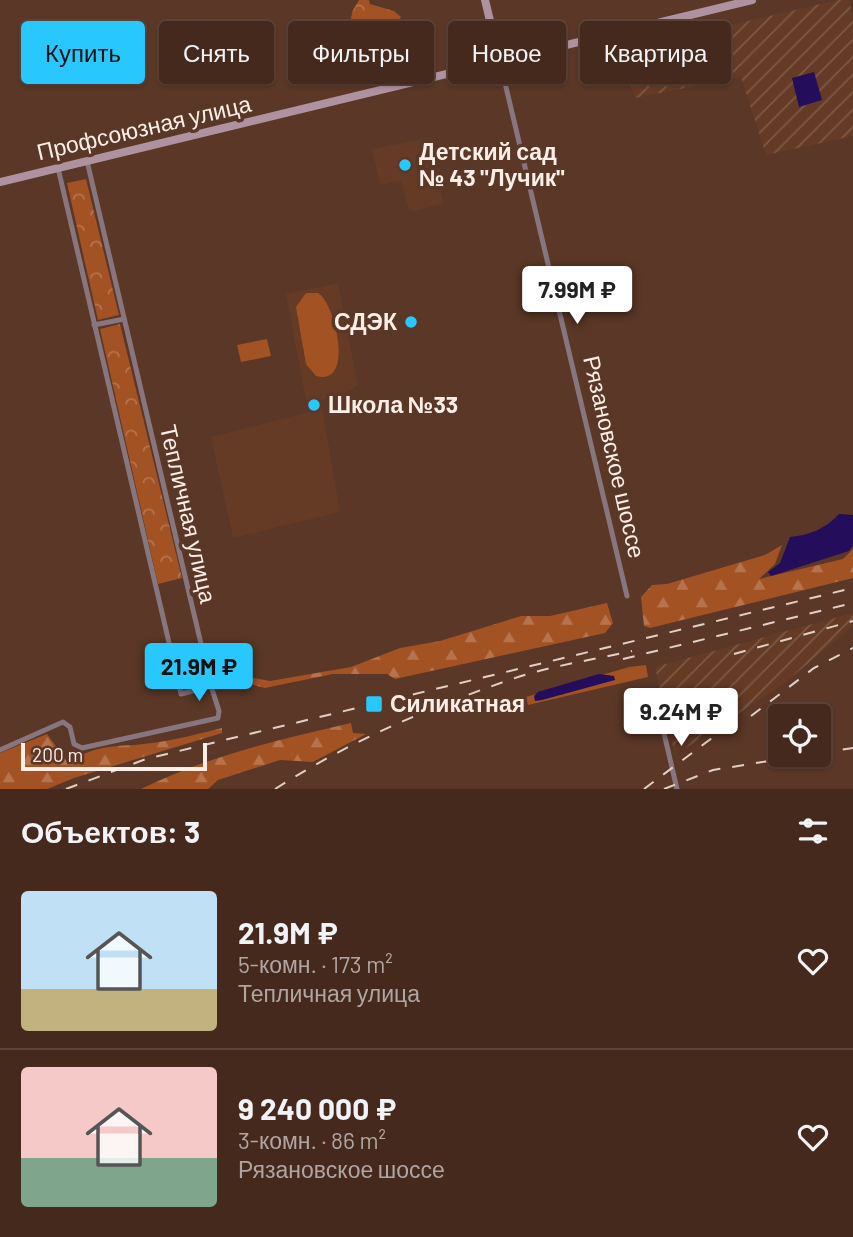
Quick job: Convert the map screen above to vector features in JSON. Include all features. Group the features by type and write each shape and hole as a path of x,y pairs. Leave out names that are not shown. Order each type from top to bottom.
{"main road":[{"name":"Рязановское шоссе","path":"485,0 490,21"},
{"name":"Профсоюзная улица","path":"566,46 752,0"},
{"name":"Профсоюзная улица","path":"0,182 448,74"}],"street":[{"name":"Рязановское шоссе","path":"505,84 627,596"},
{"name":"Тепличная улица","path":"0,750 63,722 70,727 74,744 82,748 218,718 219,711 87,161"},
{"path":"58,168 181,694 211,686"},
{"path":"94,325 124,318"},
{"path":"663,729 677,789"}],"shaded area":[{"path":"838,0 849,0 853,18 853,136 766,155 741,77 731,79 731,25"},
{"path":"814,72 822,100 799,107 792,78"},
{"path":"631,84 706,84 635,98"},
{"name":"Детский сад № 43 \"Лучик\"","path":"428,138 444,204 414,211 408,207 401,181 380,185 372,149"},
{"name":"Школа №33","path":"338,283 358,385 344,395 321,400 340,512 233,538 211,437 308,412 286,294"},
{"path":"839,514 853,515 853,545 849,551 771,576 768,572 780,563 790,537 817,530"},
{"path":"853,613 853,626 782,685 683,750 674,751 655,667"},
{"path":"599,674 614,676 615,680 535,701 534,696 538,692"}],"green space":[{"path":"359,0 369,0 370,4 394,11 401,17 398,21 351,21 352,12"},
{"path":"86,179 119,315 98,320 67,183"},
{"path":"306,293 318,293 324,299 335,326 338,357 335,369 328,376 316,376 306,364 296,307"},
{"path":"120,324 182,578 158,584 100,329"},
{"path":"267,339 271,356 241,362 237,345"},
{"path":"782,545 775,564 759,579 843,559 853,549 853,578 650,628 644,626 641,597 652,585 667,584 765,555"},
{"path":"607,603 613,623 605,633 395,679 387,674 333,674 265,688 242,682 248,677 270,681 351,667 400,648 440,641 521,616 550,616"},
{"path":"646,665 648,677 528,705 526,697 629,667"},
{"path":"351,723 353,733 366,734 313,762 280,760 218,780 208,789 141,789 218,758"},
{"path":"222,728 222,733 74,778 47,789 0,789 0,753 47,734 68,763 99,749 161,742"}],"railway":[{"path":"66,789 146,759 853,588"},
{"path":"623,659 853,603"},
{"path":"734,654 853,621"},
{"path":"751,716 814,668 853,648"},
{"path":"275,789 332,755 390,727 480,690 526,674 632,651"},
{"path":"644,789 720,732"},
{"path":"831,751 853,748"},
{"path":"664,789 713,770 768,761"}],"place":[{"name":"Детский сад № 43 \"Лучик\"","path":"405,165"},
{"name":"СДЭК","path":"411,322"},
{"name":"Школа №33","path":"314,405"},
{"name":"Силикатная","path":"374,704"}]}
